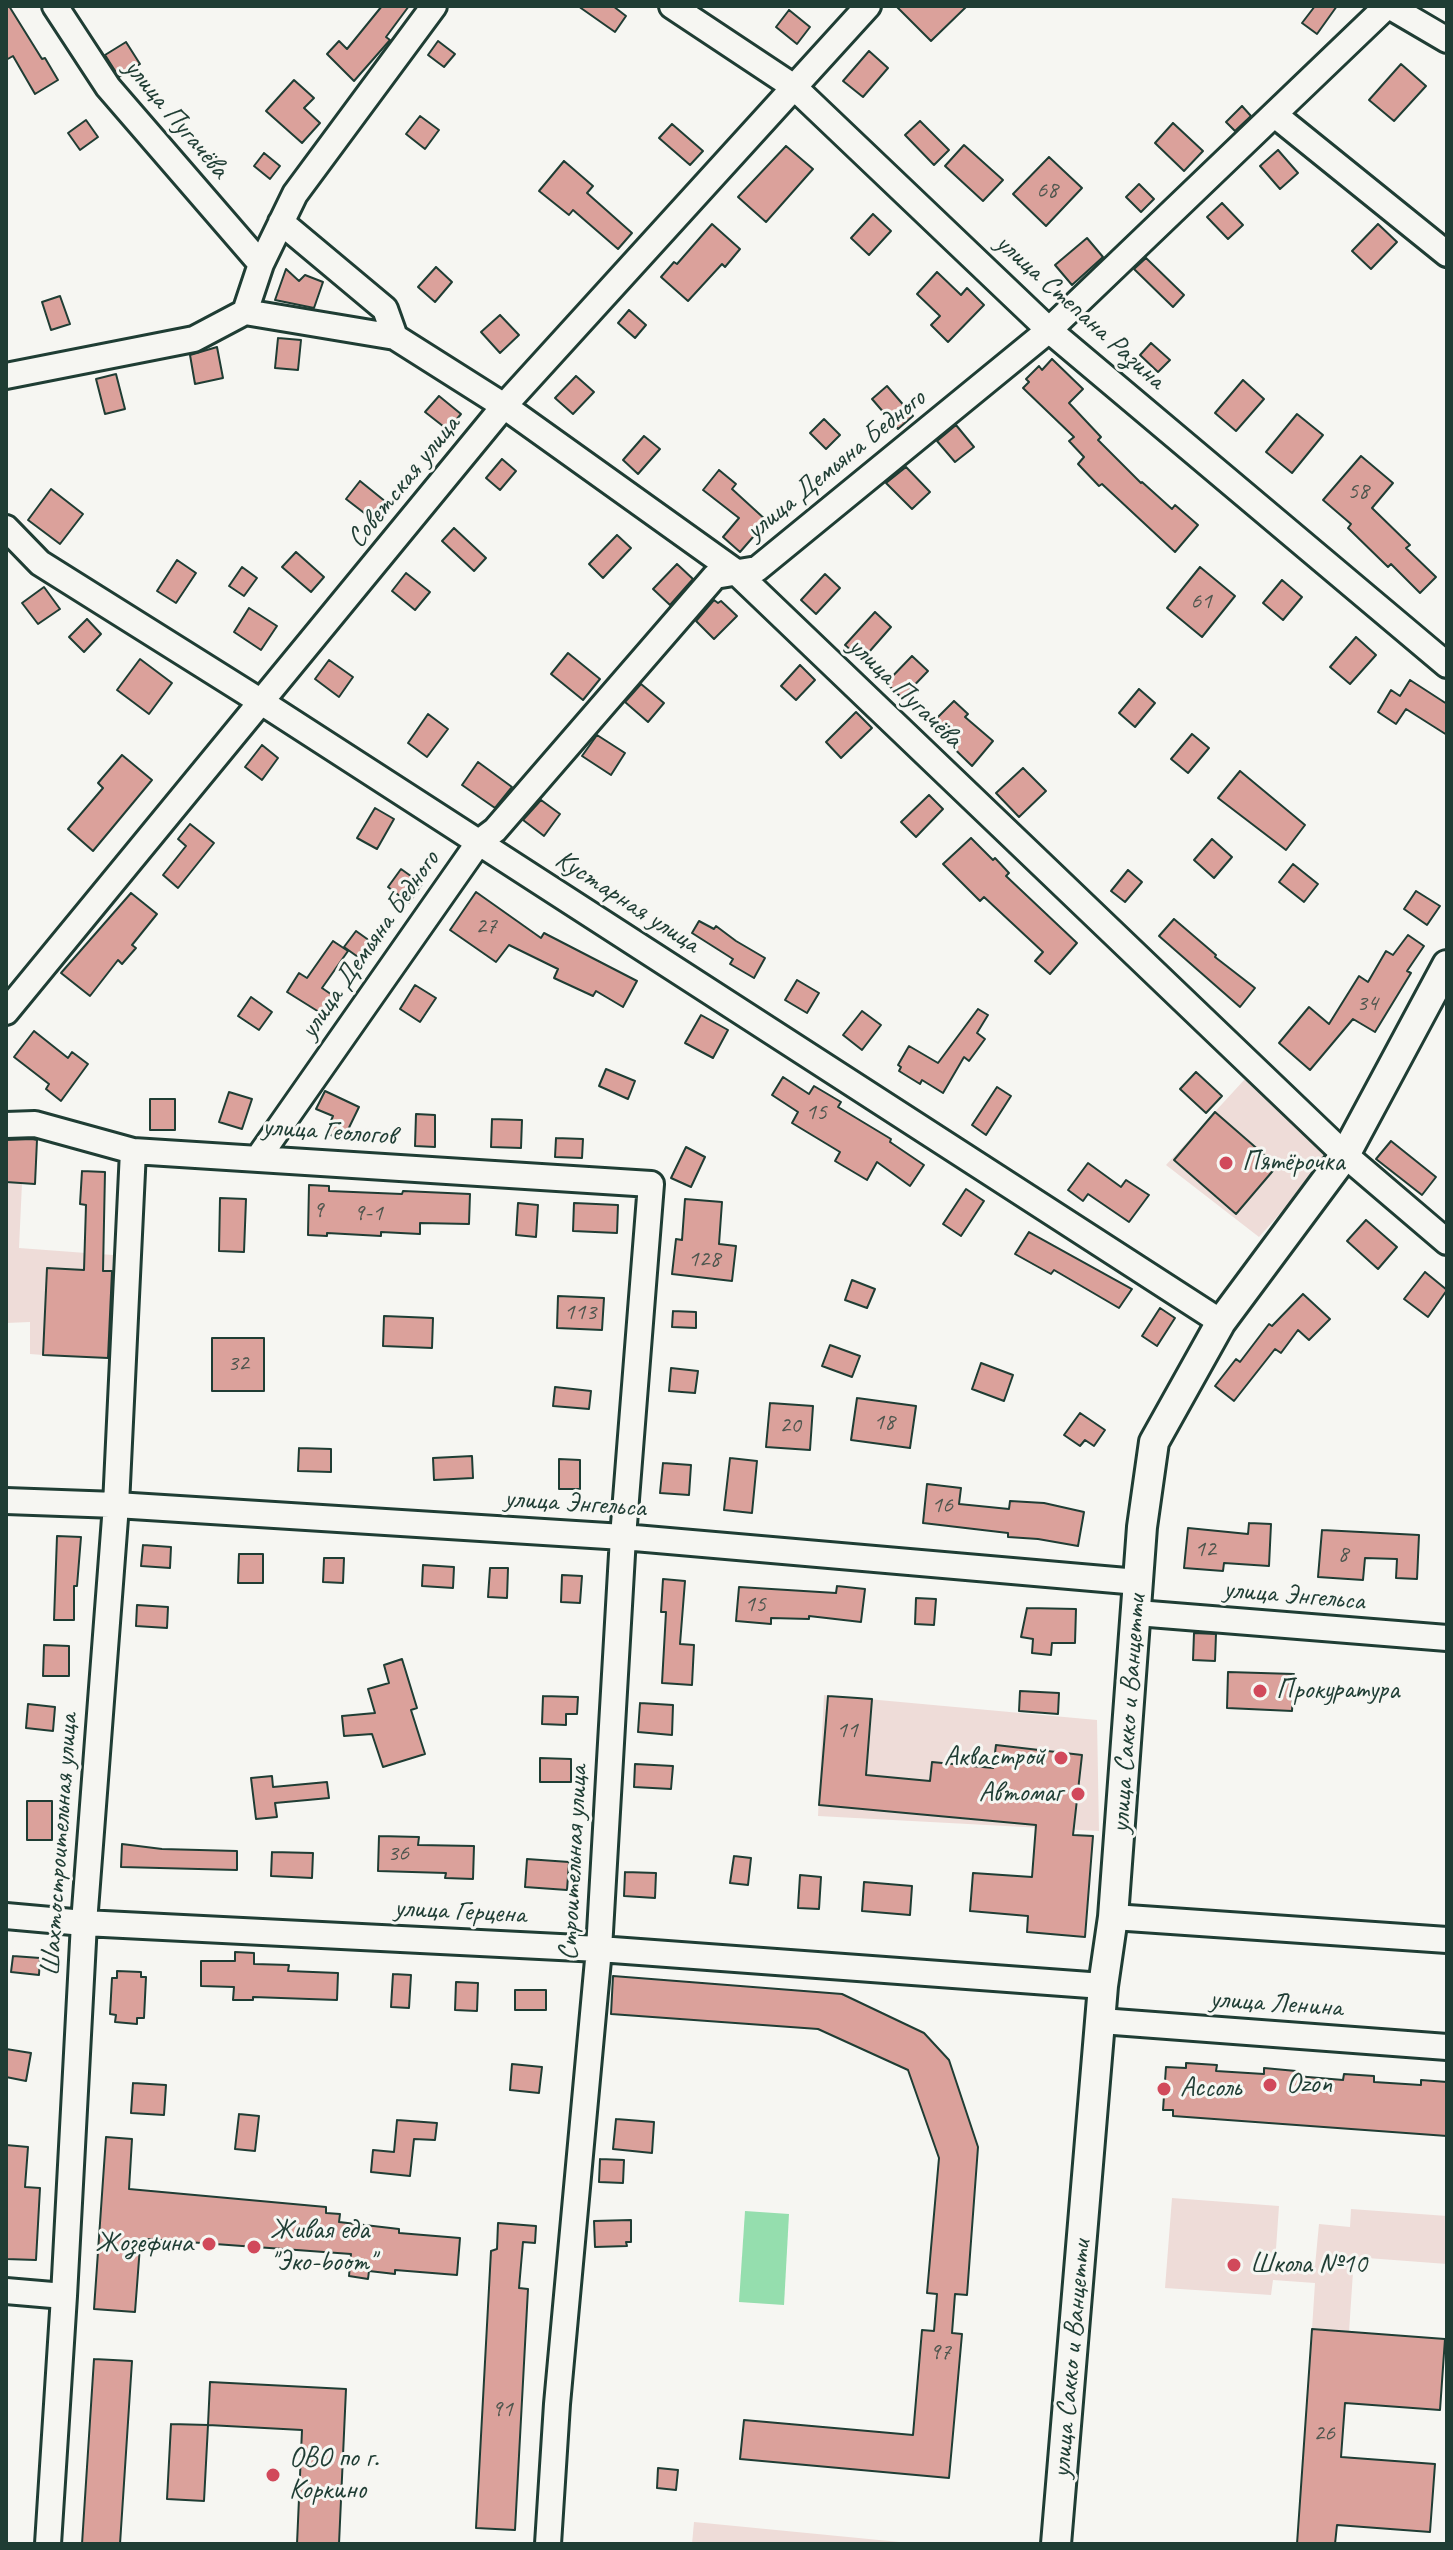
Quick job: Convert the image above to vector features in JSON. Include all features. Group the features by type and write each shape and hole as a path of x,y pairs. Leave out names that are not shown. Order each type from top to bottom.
{"street":[{"name":"улица Пугачёва","path":"55,6 108,87 261,264"},
{"path":"6,376 194,339 245,312 261,264 295,194 434,6"},
{"name":"улица Степана Разина","path":"672,6 794,87 1049,330 1447,665"},
{"name":"Советская улица","path":"6,1012 504,406 868,6"},
{"path":"1388,6 1447,40"},
{"name":"улица Демьяна Бедного","path":"258,1158 479,842 495,830 715,576 757,569 1049,330 1388,6"},
{"path":"1275,115 1447,254"},
{"path":"281,222 385,309 395,337"},
{"name":"улица Пугачёва","path":"245,312 395,337 504,406 736,572 1345,1155 1447,1242"},
{"name":"Кустарная улица","path":"6,528 40,563 263,703 1221,1322"},
{"name":"улица Сакко и Ванцетти","path":"1056,2544 1103,1986 1113,1917 1142,1527 1154,1442 1221,1322 1345,1155 1447,965"},
{"name":"улица Геологов","path":"6,1125 35,1124 133,1151 651,1184"},
{"name":"Шахтостроительная улица","path":"48,2544 84,1923 116,1505 133,1151"},
{"name":"Строительная улица","path":"548,2544 557,2404 599,1949 623,1537 651,1184"},
{"name":"улица Энгельса","path":"6,1501 116,1505 623,1537 1138,1582"},
{"name":"улица Энгельса","path":"1137,1613 1447,1638"},
{"name":"улица Герцена","path":"6,1916 84,1923 599,1949 1103,1986"},
{"path":"1113,1917 1447,1940"},
{"name":"улица Ленина","path":"1101,2021 1447,2047"},
{"path":"6,2291 64,2296"}],"shaded area":[{"path":"1245,1079 1329,1159 1259,1237 1166,1165"},
{"path":"6,1182 22,1183 19,1248 113,1255 112,1271 88,1270 43,1355 30,1354 30,1322 6,1323"},
{"path":"824,1695 1097,1720 1099,1831 818,1816"},
{"name":"Школа №10","path":"1172,2198 1279,2206 1275,2263 1315,2266 1319,2224 1350,2227 1351,2209 1447,2216 1447,2264 1354,2257 1349,2332 1312,2329 1315,2283 1273,2280 1271,2295 1165,2288"},
{"path":"694,2522 920,2544 692,2544"}],"green space":[{"path":"745,2211 789,2214 784,2305 739,2302"}],"building":[{"path":"6,6 9,6 58,80 35,94 13,56 6,60"},
{"path":"382,6 409,6 386,37 390,40 354,81 327,54 339,41 347,49"},
{"path":"578,6 613,6 626,16 615,32"},
{"path":"896,6 967,6 931,41"},
{"path":"1315,6 1337,6 1317,34 1302,23"},
{"path":"789,10 810,27 797,44 776,27"},
{"path":"438,41 455,54 444,67 428,55"},
{"path":"126,42 140,64 119,77 105,55"},
{"path":"869,51 888,68 863,97 843,81"},
{"path":"1401,64 1426,86 1394,121 1369,100"},
{"path":"294,80 314,98 304,108 320,123 302,143 266,111"},
{"path":"1242,106 1251,116 1235,131 1226,122"},
{"path":"420,116 439,130 425,149 406,134"},
{"path":"86,120 98,137 80,150 68,133"},
{"path":"920,121 949,150 934,165 905,135"},
{"path":"1173,123 1203,151 1184,171 1155,143"},
{"path":"672,124 703,151 690,165 659,138"},
{"path":"964,145 1003,180 983,201 945,166"},
{"path":"786,146 813,169 766,222 738,197"},
{"path":"1278,150 1298,173 1280,189 1260,166"},
{"path":"264,153 280,166 270,179 254,166"},
{"path":"1049,157 1082,188 1046,226 1013,194"},
{"path":"564,161 593,186 587,193 632,233 618,249 573,210 569,215 539,191"},
{"path":"1139,184 1154,199 1141,212 1126,197"},
{"path":"1222,203 1243,225 1228,239 1207,217"},
{"path":"873,214 891,231 869,255 851,238"},
{"path":"712,224 740,249 688,301 661,277 674,262 677,264"},
{"path":"1378,224 1397,242 1371,269 1352,251"},
{"path":"1087,238 1103,257 1072,285 1055,265"},
{"path":"1146,258 1184,295 1173,307 1134,269"},
{"path":"436,267 452,282 435,302 418,287"},
{"path":"286,269 299,281 305,275 323,282 314,308 275,300"},
{"path":"937,272 961,295 967,288 984,305 948,342 931,325 940,316 917,294"},
{"path":"60,296 70,324 51,330 42,302"},
{"path":"629,310 646,325 635,338 618,323"},
{"path":"500,315 519,335 500,353 481,332"},
{"path":"278,338 301,340 298,370 275,368"},
{"path":"1151,343 1170,360 1158,372 1140,355"},
{"path":"217,347 223,378 195,384 190,355"},
{"path":"1052,359 1083,389 1069,403 1101,437 1098,440 1141,483 1172,509 1175,505 1198,525 1175,552 1078,464 1084,457 1069,441 1074,437 1023,388 1029,382 1026,379 1039,366 1042,370"},
{"path":"116,374 125,409 105,414 96,379"},
{"path":"576,376 594,392 573,414 555,398"},
{"path":"1243,380 1264,399 1236,431 1215,413"},
{"path":"887,386 913,416 898,429 872,399"},
{"path":"439,396 461,414 448,430 425,412"},
{"path":"1297,414 1323,435 1292,473 1266,452"},
{"path":"824,419 840,435 826,449 810,433"},
{"path":"956,425 974,447 955,462 937,441"},
{"path":"644,436 660,449 638,474 623,460"},
{"path":"1361,456 1393,483 1372,508 1410,545 1406,548 1436,577 1420,593 1391,564 1388,567 1348,528 1351,524 1323,500"},
{"path":"502,459 516,471 500,490 486,478"},
{"path":"906,467 930,492 912,509 886,483"},
{"path":"719,470 736,484 732,489 767,521 740,552 723,537 739,518 703,490"},
{"path":"360,481 386,502 372,519 346,499"},
{"path":"51,489 83,514 60,544 28,520"},
{"path":"454,528 486,558 474,571 442,541"},
{"path":"617,535 631,548 603,578 589,564"},
{"path":"296,552 324,577 311,592 282,567"},
{"path":"177,560 196,573 176,603 157,591"},
{"path":"677,564 693,579 670,605 653,589"},
{"path":"242,567 257,578 244,596 229,586"},
{"path":"1200,567 1235,596 1202,637 1167,608"},
{"path":"406,573 430,592 415,610 392,591"},
{"path":"825,574 840,588 816,614 801,600"},
{"path":"1282,580 1302,597 1283,620 1263,603"},
{"path":"44,587 60,609 38,624 22,603"},
{"path":"714,600 718,603 721,601 737,616 714,639 696,621"},
{"path":"249,608 277,626 261,650 234,632"},
{"path":"875,612 891,627 862,660 845,645"},
{"path":"87,619 101,634 84,652 69,637"},
{"path":"1356,637 1376,655 1350,684 1330,667"},
{"path":"568,653 600,679 583,700 551,674"},
{"path":"912,656 928,671 902,698 886,683"},
{"path":"140,659 172,683 149,714 117,690"},
{"path":"329,660 353,677 339,697 315,679"},
{"path":"800,665 815,680 796,700 781,686"},
{"path":"1410,680 1447,704 1447,735 1406,709 1396,724 1378,712 1391,690 1400,696"},
{"path":"641,684 664,703 648,722 625,702"},
{"path":"1139,689 1155,703 1135,727 1119,713"},
{"path":"954,701 968,714 965,717 993,741 972,766 930,725"},
{"path":"856,712 872,728 841,758 826,742"},
{"path":"428,714 448,729 427,757 408,743"},
{"path":"1192,734 1209,748 1188,773 1171,759"},
{"path":"597,735 625,753 611,775 582,756"},
{"path":"262,745 278,758 262,780 245,767"},
{"path":"122,755 152,780 93,851 68,829 103,788 98,783"},
{"path":"478,762 512,787 495,808 462,785"},
{"path":"1023,768 1046,791 1019,817 996,793"},
{"path":"1240,771 1305,825 1286,850 1218,798"},
{"path":"929,795 943,809 916,837 901,822"},
{"path":"541,800 560,814 544,836 523,820"},
{"path":"375,808 394,819 377,849 357,838"},
{"path":"190,824 214,843 178,888 163,875 186,846 178,839"},
{"path":"971,838 993,860 995,858 1009,873 1006,876 1077,943 1050,974 1035,961 1043,952 984,897 980,901 943,864"},
{"path":"1212,839 1232,857 1214,878 1194,860"},
{"path":"1293,864 1318,884 1304,902 1279,882"},
{"path":"401,869 422,884 409,903 388,887"},
{"path":"1128,870 1142,882 1125,902 1111,891"},
{"path":"1416,891 1440,906 1427,925 1404,909"},
{"path":"476,892 541,938 544,933 637,981 623,1007 596,991 593,996 554,978 558,969 509,945 496,962 450,930"},
{"path":"131,893 157,914 132,945 136,948 122,964 118,960 90,996 61,973"},
{"path":"1174,919 1255,988 1240,1007 1159,936"},
{"path":"699,921 714,929 716,926 765,958 754,978 730,964 733,959 692,933"},
{"path":"356,931 377,946 365,962 344,947"},
{"path":"1408,935 1424,946 1375,1032 1353,1019 1310,1070 1279,1043 1309,1007 1329,1024 1359,976 1368,982 1386,951 1393,955"},
{"path":"333,941 348,951 322,988 338,999 327,1017 287,992 299,973 307,978"},
{"path":"797,980 819,993 807,1013 785,1000"},
{"path":"415,985 436,998 420,1022 400,1009"},
{"path":"251,997 272,1012 259,1030 238,1016"},
{"path":"978,1009 988,1015 977,1033 985,1039 969,1061 964,1057 943,1093 899,1071 901,1067 898,1065 909,1046 938,1063"},
{"path":"862,1011 881,1025 862,1050 843,1035"},
{"path":"701,1015 728,1030 713,1058 685,1043"},
{"path":"34,1031 68,1058 72,1052 88,1064 61,1101 46,1089 49,1084 14,1057"},
{"path":"606,1069 635,1081 628,1099 599,1086"},
{"path":"1196,1072 1222,1096 1206,1113 1180,1089"},
{"path":"783,1077 809,1094 814,1086 841,1102 838,1107 891,1139 890,1142 924,1165 910,1186 877,1162 867,1180 835,1161 840,1152 792,1123 798,1112 772,1095"},
{"path":"997,1087 1011,1096 986,1135 972,1125"},
{"path":"325,1091 359,1107 343,1140 326,1133 333,1116 316,1109"},
{"path":"229,1092 252,1099 242,1129 219,1122"},
{"path":"150,1099 175,1099 175,1130 150,1130"},
{"name":"Пятёрочка","path":"1215,1112 1277,1166 1236,1214 1174,1160"},
{"path":"416,1114 435,1115 435,1147 415,1146"},
{"path":"492,1119 522,1120 521,1148 491,1147"},
{"path":"556,1138 583,1139 582,1158 555,1157"},
{"path":"6,1140 37,1140 35,1184 6,1182"},
{"path":"1391,1141 1436,1177 1422,1195 1376,1159"},
{"path":"686,1147 705,1157 691,1187 671,1178"},
{"path":"1088,1163 1121,1187 1126,1180 1149,1195 1129,1222 1088,1194 1083,1201 1068,1190"},
{"path":"82,1171 105,1172 103,1271 112,1271 108,1358 43,1355 47,1268 84,1270 86,1205 80,1204"},
{"path":"309,1185 329,1186 329,1191 470,1194 469,1224 420,1223 420,1234 308,1235"},
{"path":"966,1189 984,1201 961,1236 943,1224"},
{"path":"220,1198 246,1199 244,1252 219,1251"},
{"path":"685,1199 722,1202 719,1244 736,1246 732,1281 672,1274 676,1239 682,1240"},
{"path":"518,1203 538,1205 536,1237 516,1235"},
{"path":"574,1203 618,1205 617,1233 573,1231"},
{"path":"1366,1220 1397,1247 1378,1269 1347,1241"},
{"path":"1029,1232 1132,1289 1119,1308 1054,1270 1051,1274 1015,1254"},
{"path":"1425,1272 1447,1290 1428,1317 1404,1299"},
{"path":"852,1280 875,1289 867,1308 845,1300"},
{"path":"1303,1294 1330,1319 1309,1340 1298,1330 1281,1353 1275,1349 1234,1401 1215,1386 1236,1359 1240,1362 1269,1324 1272,1326"},
{"path":"558,1296 604,1298 602,1330 557,1328"},
{"path":"1160,1308 1175,1318 1157,1346 1142,1336"},
{"path":"673,1311 696,1312 696,1328 672,1327"},
{"path":"384,1316 433,1318 432,1348 383,1346"},
{"path":"212,1338 264,1338 264,1391 212,1391"},
{"path":"830,1345 860,1356 852,1377 822,1366"},
{"path":"981,1363 1013,1375 1004,1401 972,1389"},
{"path":"671,1368 698,1371 695,1393 669,1391"},
{"path":"555,1387 591,1391 589,1409 553,1406"},
{"path":"857,1398 916,1406 910,1448 851,1440"},
{"path":"770,1403 813,1406 810,1450 766,1447"},
{"path":"1080,1413 1105,1430 1094,1446 1085,1440 1080,1446 1064,1435"},
{"path":"299,1448 331,1449 331,1472 298,1471"},
{"path":"472,1456 473,1478 434,1480 433,1458"},
{"path":"730,1458 757,1461 752,1513 724,1510"},
{"path":"559,1459 580,1460 580,1489 559,1489"},
{"path":"663,1463 691,1465 689,1495 660,1493"},
{"path":"927,1484 961,1488 959,1504 1009,1509 1010,1501 1044,1503 1084,1512 1078,1546 1008,1537 1008,1533 923,1523"},
{"path":"1249,1523 1271,1524 1269,1566 1224,1563 1223,1571 1184,1568 1188,1528 1248,1534"},
{"path":"1322,1530 1419,1535 1417,1579 1396,1578 1397,1559 1365,1558 1363,1580 1318,1577"},
{"path":"57,1536 81,1537 77,1586 74,1586 74,1620 54,1620"},
{"path":"143,1545 171,1547 170,1568 141,1566"},
{"path":"239,1554 263,1554 263,1583 238,1583"},
{"path":"324,1558 344,1558 343,1583 323,1582"},
{"path":"423,1565 454,1567 453,1588 422,1586"},
{"path":"490,1568 508,1568 507,1598 488,1597"},
{"path":"562,1575 582,1576 580,1603 561,1602"},
{"path":"663,1579 685,1581 680,1644 694,1645 692,1685 662,1683 666,1612 661,1612"},
{"path":"837,1586 865,1589 861,1622 809,1616 809,1619 771,1618 771,1624 736,1621 739,1587 836,1593"},
{"path":"916,1598 936,1599 934,1625 915,1624"},
{"path":"137,1605 168,1607 167,1628 136,1626"},
{"path":"1027,1608 1076,1609 1075,1643 1052,1643 1051,1655 1032,1653 1033,1639 1021,1637"},
{"path":"1194,1633 1216,1634 1215,1661 1193,1660"},
{"path":"44,1645 69,1646 69,1676 43,1676"},
{"path":"402,1659 417,1708 411,1710 425,1754 383,1767 372,1734 344,1736 342,1716 375,1713 368,1689 389,1683 384,1665"},
{"name":"Прокуратура","path":"1228,1672 1294,1674 1292,1711 1227,1708"},
{"path":"1020,1691 1059,1693 1058,1714 1019,1711"},
{"path":"543,1696 578,1697 577,1714 566,1714 566,1725 542,1724"},
{"path":"828,1696 872,1699 866,1775 930,1781 932,1762 993,1768 996,1745 1082,1755 1073,1835 1093,1836 1085,1937 1027,1932 1028,1916 970,1911 973,1873 1032,1877 1036,1825 819,1805"},
{"path":"640,1703 673,1705 672,1735 638,1732"},
{"path":"28,1704 55,1707 53,1731 26,1728"},
{"path":"540,1758 571,1759 571,1782 540,1782"},
{"path":"635,1764 673,1766 671,1789 634,1787"},
{"path":"272,1776 273,1787 327,1782 329,1798 275,1803 277,1817 256,1819 251,1778"},
{"path":"27,1801 52,1801 52,1840 27,1840"},
{"path":"379,1836 419,1837 418,1845 474,1846 473,1879 445,1878 446,1873 378,1871"},
{"path":"122,1844 162,1849 237,1851 237,1870 121,1867"},
{"path":"272,1852 313,1853 312,1878 271,1876"},
{"path":"734,1856 751,1858 748,1885 730,1883"},
{"path":"527,1859 569,1862 567,1890 525,1887"},
{"path":"625,1872 656,1873 655,1898 624,1896"},
{"path":"800,1875 821,1877 819,1909 798,1908"},
{"path":"864,1882 912,1886 910,1915 862,1911"},
{"path":"235,1952 254,1953 254,1964 289,1965 288,1971 338,1973 337,2000 253,1997 253,2000 233,2000 234,1987 201,1986 201,1961 235,1961"},
{"path":"13,1956 40,1958 39,1975 11,1972"},
{"path":"117,1971 141,1972 141,1977 146,1977 144,2018 137,2018 137,2024 115,2022 116,2015 110,2014 112,1978 117,1978"},
{"path":"393,1974 411,1975 409,2008 391,2007"},
{"path":"613,1976 842,1994 924,2033 949,2060 978,2147 967,2295 955,2294 952,2333 962,2334 949,2478 740,2459 744,2420 913,2435 922,2330 934,2331 937,2294 927,2293 939,2158 908,2070 818,2029 611,2014"},
{"path":"456,1982 478,1983 477,2011 455,2010"},
{"path":"515,1990 546,1990 546,2010 515,2010"},
{"path":"6,2049 31,2053 26,2081 6,2077"},
{"path":"1186,2063 1217,2065 1216,2071 1264,2074 1264,2068 1296,2071 1296,2076 1343,2080 1344,2074 1374,2076 1374,2082 1421,2085 1421,2080 1447,2082 1447,2136 1173,2116 1173,2110 1163,2110 1166,2067 1186,2068"},
{"path":"512,2064 542,2067 539,2093 510,2090"},
{"path":"133,2083 166,2085 164,2115 131,2113"},
{"path":"239,2114 259,2116 255,2151 235,2149"},
{"path":"616,2119 654,2122 652,2153 613,2149"},
{"path":"397,2120 437,2123 435,2140 414,2139 410,2176 371,2172 373,2150 394,2152"},
{"path":"106,2137 132,2139 129,2189 326,2207 326,2213 340,2214 339,2222 399,2229 399,2233 460,2238 457,2275 369,2271 368,2279 349,2276 351,2254 147,2239 146,2247 140,2246 135,2312 94,2309"},
{"path":"6,2145 28,2147 25,2187 40,2188 36,2260 6,2259"},
{"path":"600,2159 624,2160 623,2183 599,2182"},
{"path":"631,2220 631,2242 626,2242 627,2246 595,2247 594,2221"},
{"path":"498,2223 536,2226 535,2243 523,2242 519,2288 528,2289 515,2530 476,2528 491,2251 497,2249"},
{"path":"1312,2329 1445,2339 1440,2410 1345,2403 1341,2457 1435,2464 1430,2532 1337,2525 1335,2544 1297,2544"},
{"path":"94,2359 132,2361 120,2544 82,2544"},
{"path":"210,2382 346,2389 339,2544 297,2544 302,2430 208,2425"},
{"path":"171,2424 208,2425 204,2501 167,2499"},
{"path":"658,2468 678,2470 676,2490 657,2488"}],"place":[{"name":"Пятёрочка","path":"1226,1163"},
{"name":"Прокуратура","path":"1260,1691"},
{"name":"Аквастрой","path":"1061,1758"},
{"name":"Автомаг","path":"1078,1794"},
{"name":"Ozon","path":"1270,2085"},
{"name":"Ассоль","path":"1164,2089"},
{"name":"Жозефина","path":"209,2244"},
{"name":"Живая еда \"Эко-boom\"","path":"254,2247"},
{"name":"Школа №10","path":"1234,2265"},
{"name":"ОВО по г. Коркино","path":"273,2475"}]}
